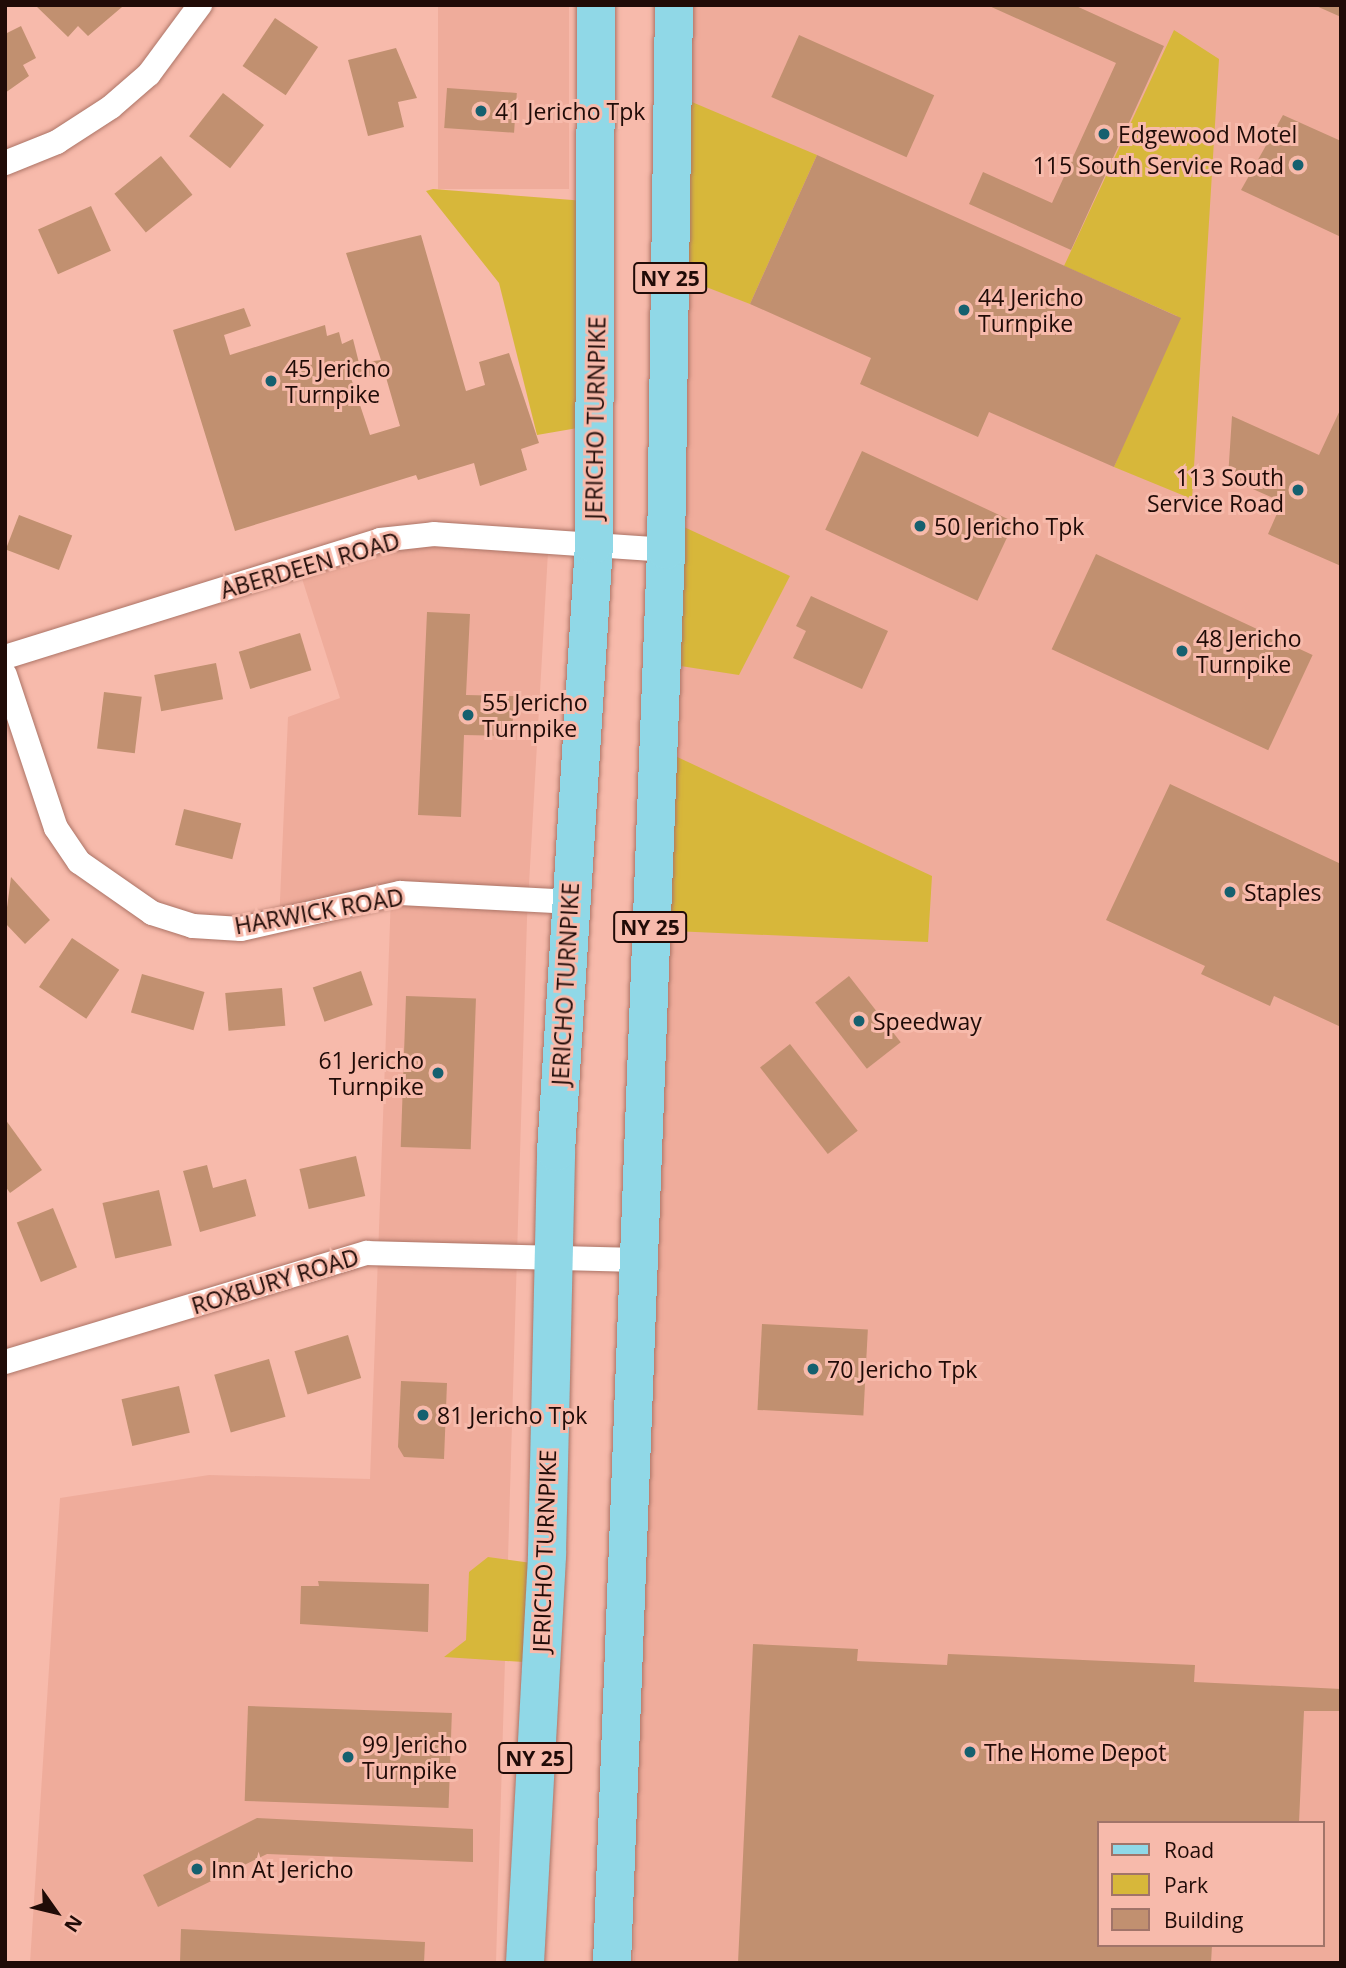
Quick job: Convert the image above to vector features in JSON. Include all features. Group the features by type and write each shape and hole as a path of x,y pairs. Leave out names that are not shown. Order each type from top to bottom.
{"main road":[{"name":"JERICHO TURNPIKE","path":"525,1963 547,1554 551,1258 569,902 594,544 596,5"},
{"name":"NY 25","path":"611,1963 636,1260 666,550 674,5"}],"street":[{"path":"5,163 57,142 111,107 149,74 200,5"},
{"name":"ABERDEEN ROAD","path":"5,657 380,540 427,534 666,550"},
{"name":"HARWICK ROAD","path":"5,675 56,828 79,862 152,913 193,926 241,929 400,893 569,902"},
{"name":"ROXBURY ROAD","path":"5,1362 367,1253 636,1260"}],"shaded area":[{"path":"438,5 569,5 569,189 438,189"},
{"path":"659,5 1341,5 1341,1963 634,1963"},
{"path":"447,540 548,552 527,919 496,1963 30,1963 60,1498 209,1475 370,1479 391,895 279,923 288,717 340,698 298,566"}],"green space":[{"path":"1174,30 1219,59 1192,499 1114,467 1177,316 1064,266"},
{"path":"673,94 817,155 750,304 670,273"},
{"path":"433,189 598,202 595,425 537,435 499,283 426,191"},
{"path":"671,521 790,576 739,675 661,663"},
{"path":"658,748 932,876 928,942 650,930"},
{"path":"488,1557 546,1565 540,1663 444,1657 466,1640 469,1572"}],"building":[{"path":"35,5 122,7 88,36 78,26 68,37"},
{"name":"Edgewood Motel","path":"987,5 1074,5 1164,46 1071,250 969,204 983,172 1052,203 1116,63"},
{"path":"1314,5 1341,5 1341,17"},
{"path":"275,18 318,47 286,95 243,66"},
{"path":"21,26 36,58 23,65 29,76 5,93 5,34"},
{"path":"799,35 934,95 907,157 771,97"},
{"path":"396,48 417,98 398,102 404,127 368,136 348,60"},
{"name":"41 Jericho Tpk","path":"447,88 517,93 514,133 444,128"},
{"path":"223,93 264,125 230,168 189,136"},
{"name":"115 South Service Road","path":"1283,115 1341,141 1341,237 1241,190"},
{"name":"44 Jericho Turnpike","path":"817,155 1181,318 1114,467 989,412 978,437 860,384 871,358 750,304"},
{"path":"161,156 192,195 146,233 114,194"},
{"path":"91,206 111,251 58,274 38,230"},
{"name":"45 Jericho Turnpike","path":"421,235 466,391 485,385 479,362 509,353 539,443 521,449 527,470 480,486 474,463 418,480 416,475 235,531 173,330 244,308 251,326 224,335 230,355 325,325 327,336 339,332 342,344 353,339 359,363 381,360 346,253","holes":["385,374 400,426 370,435 351,378"]},
{"name":"113 South Service Road","path":"1341,408 1341,566 1268,534 1282,502 1228,478 1232,416 1319,455"},
{"name":"50 Jericho Tpk","path":"862,451 1014,522 977,601 825,530"},
{"path":"19,515 72,535 59,570 6,550"},
{"name":"48 Jericho Turnpike","path":"1096,554 1313,655 1268,750 1052,649"},
{"path":"811,596 888,631 862,689 793,658 806,631 796,626"},
{"name":"55 Jericho Turnpike","path":"427,612 470,614 466,695 514,696 512,736 464,735 461,817 418,815"},
{"path":"300,633 311,670 250,689 239,652"},
{"path":"216,663 223,699 161,711 154,675"},
{"path":"104,692 142,697 135,753 97,749"},
{"name":"Staples","path":"1170,784 1341,864 1341,1027 1274,996 1270,1006 1201,974 1205,966 1106,920"},
{"path":"184,809 241,823 232,859 175,845"},
{"path":"11,877 50,920 25,944 5,923"},
{"path":"72,938 119,970 86,1019 39,987"},
{"path":"361,971 373,1005 324,1022 313,988"},
{"path":"142,974 204,992 193,1030 131,1012"},
{"path":"849,976 901,1042 867,1069 815,1002"},
{"path":"282,988 285,1026 229,1031 225,993"},
{"name":"61 Jericho Turnpike","path":"406,996 476,998 471,1149 401,1147"},
{"path":"790,1044 858,1131 828,1154 760,1067"},
{"path":"5,1119 42,1170 10,1193 5,1186"},
{"path":"356,1156 365,1196 309,1209 299,1169"},
{"path":"207,1165 213,1188 246,1179 256,1216 200,1232 183,1171"},
{"path":"159,1190 172,1246 115,1259 102,1203"},
{"path":"53,1208 77,1267 41,1282 17,1223"},
{"name":"70 Jericho Tpk","path":"762,1324 868,1330 863,1415 757,1410"},
{"path":"348,1335 361,1378 308,1394 294,1351"},
{"path":"269,1359 286,1417 231,1432 214,1375"},
{"name":"81 Jericho Tpk","path":"401,1381 447,1383 444,1459 404,1457 398,1447"},
{"path":"179,1386 190,1433 132,1446 122,1399"},
{"path":"318,1581 429,1584 428,1632 300,1624 301,1586 319,1586"},
{"name":"The Home Depot","path":"753,1644 858,1649 857,1661 947,1665 948,1654 1195,1665 1194,1682 1341,1689 1341,1711 1304,1711 1299,1821 1098,1821 1098,1947 1212,1947 1211,1963 738,1963"},
{"name":"99 Jericho Turnpike","path":"248,1706 452,1713 449,1808 245,1801"},
{"name":"Inn At Jericho","path":"257,1818 473,1829 473,1862 267,1854 158,1907 143,1875"},
{"path":"181,1929 425,1942 424,1963 180,1963"}],"place":[{"name":"41 Jericho Tpk","path":"481,111"},
{"name":"Edgewood Motel","path":"1104,134"},
{"name":"115 South Service Road","path":"1298,165"},
{"name":"44 Jericho Turnpike","path":"964,310"},
{"name":"45 Jericho Turnpike","path":"271,381"},
{"name":"113 South Service Road","path":"1298,490"},
{"name":"50 Jericho Tpk","path":"920,526"},
{"name":"48 Jericho Turnpike","path":"1182,651"},
{"name":"55 Jericho Turnpike","path":"468,715"},
{"name":"Staples","path":"1230,892"},
{"name":"Speedway","path":"859,1021"},
{"name":"61 Jericho Turnpike","path":"438,1073"},
{"name":"70 Jericho Tpk","path":"813,1369"},
{"name":"81 Jericho Tpk","path":"423,1415"},
{"name":"The Home Depot","path":"970,1752"},
{"name":"99 Jericho Turnpike","path":"348,1757"},
{"name":"Inn At Jericho","path":"197,1869"}]}
